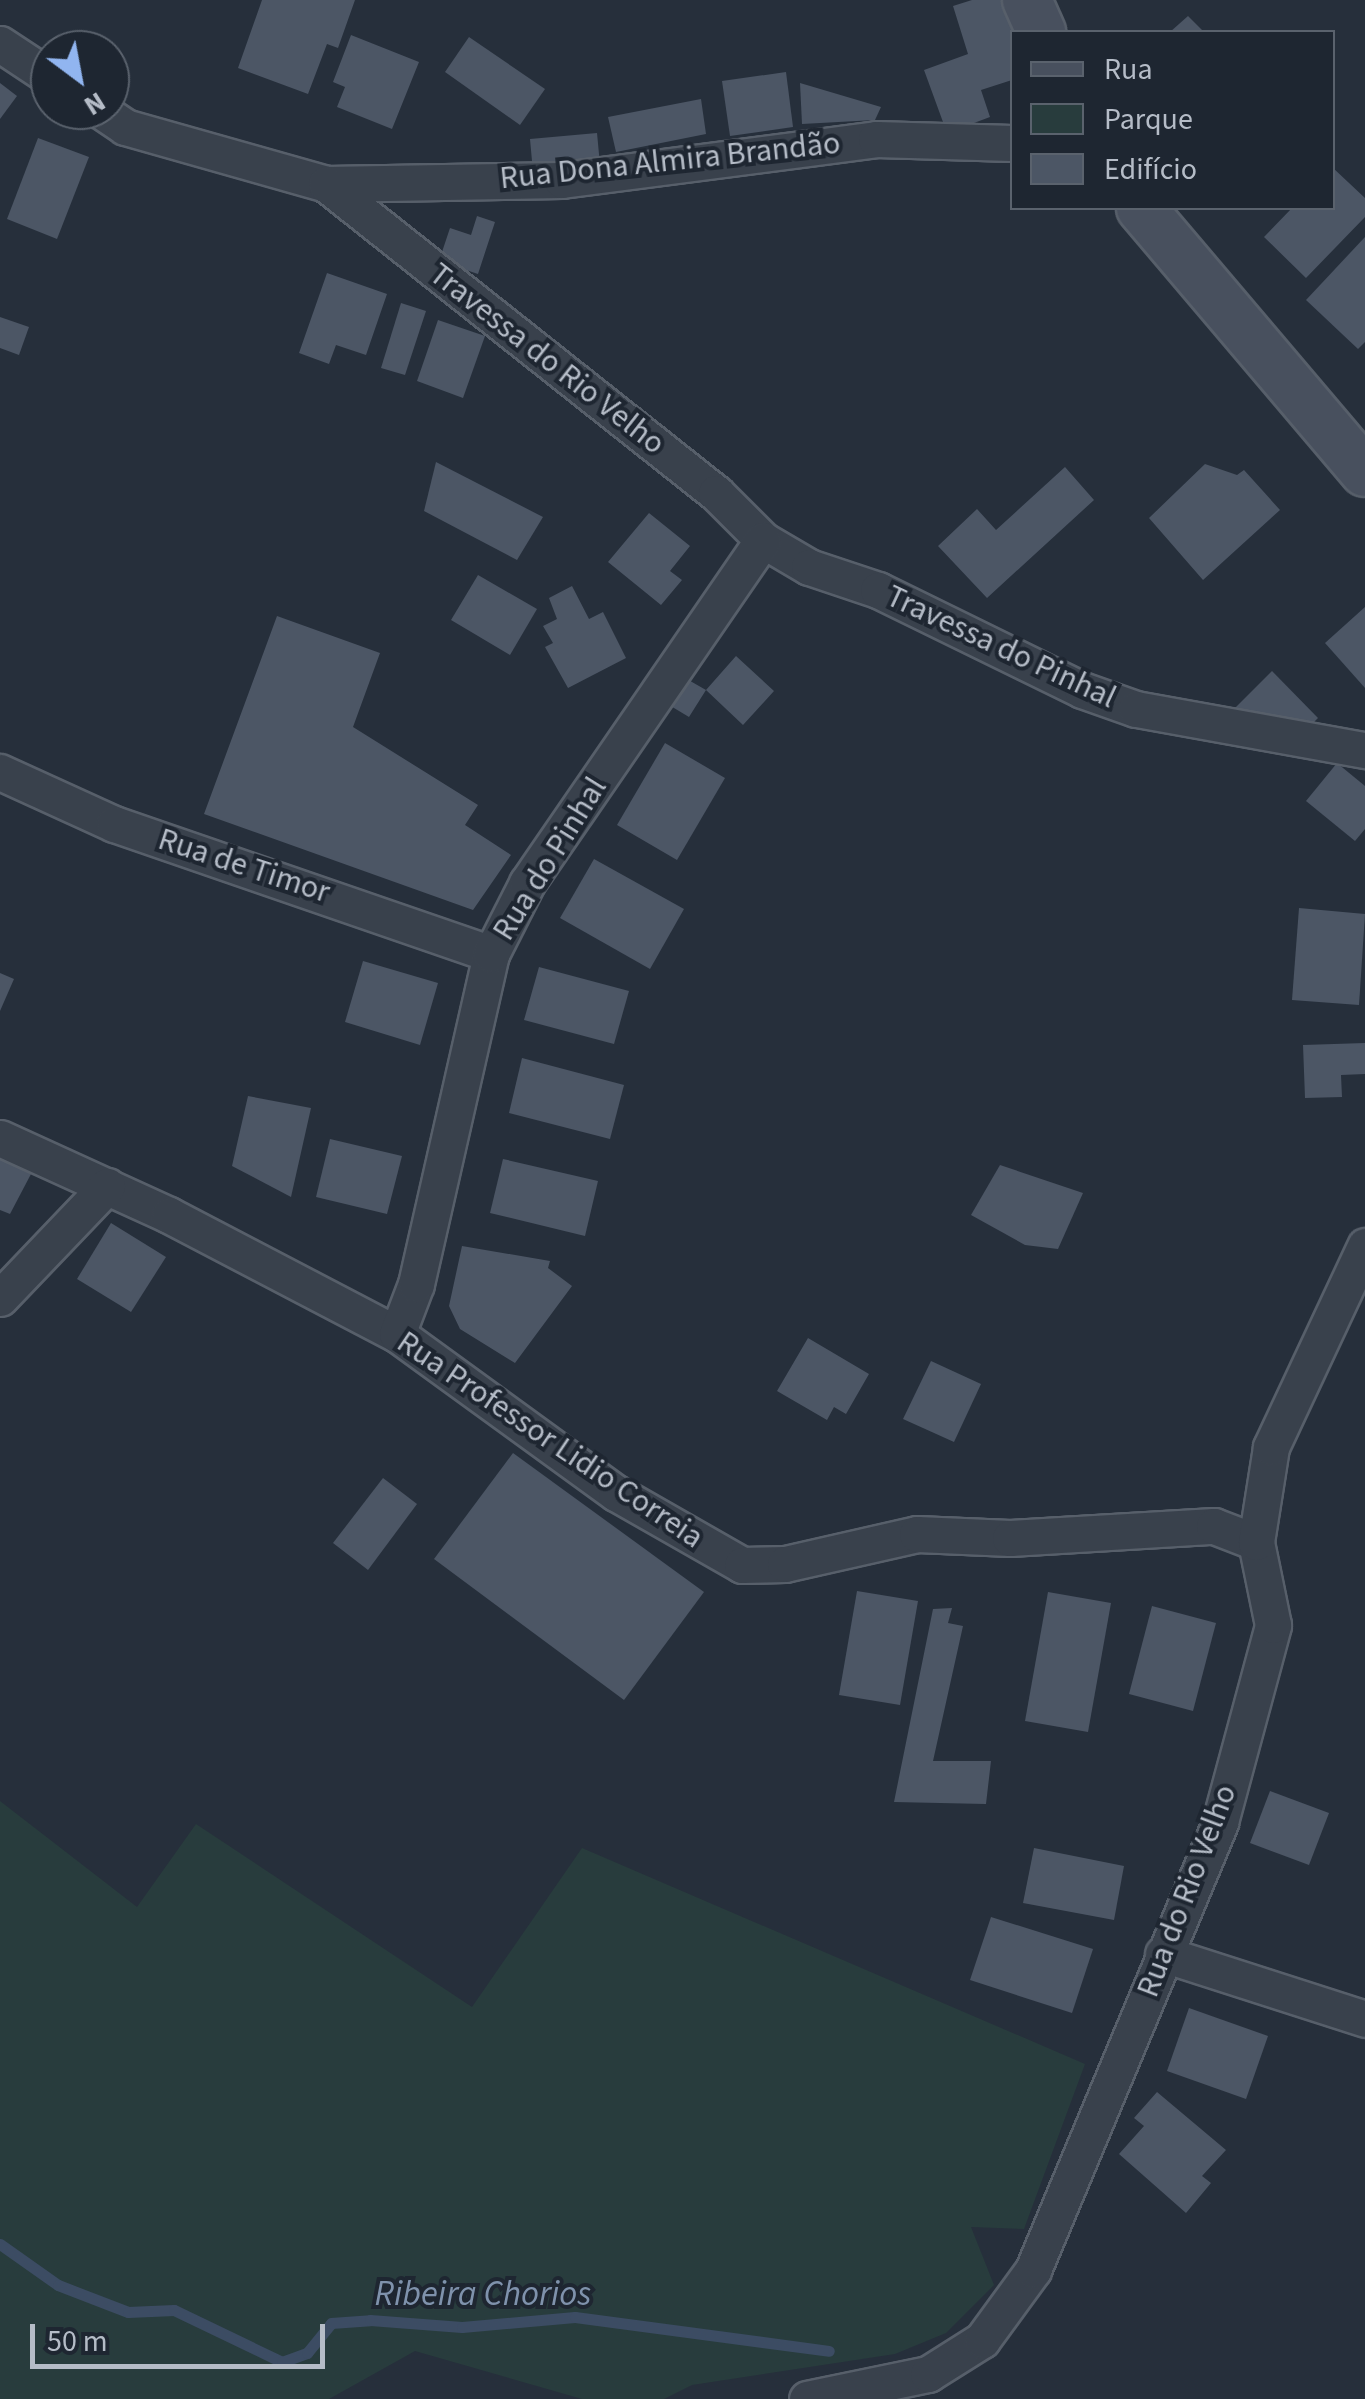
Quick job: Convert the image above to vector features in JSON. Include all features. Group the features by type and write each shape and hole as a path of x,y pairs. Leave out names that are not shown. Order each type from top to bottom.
{"main road":[{"path":"1027,0 1040,30"},
{"path":"1143,210 1365,472"}],"street":[{"path":"0,44 30,64"},
{"name":"Rua Dona Almira Brandão","path":"130,128 326,184 562,180 876,139 1010,143"},
{"name":"Travessa do Rio Velho","path":"326,184 716,493 763,540"},
{"name":"Travessa do Pinhal","path":"763,540 809,567 878,590 1082,690 1154,712 1365,750"},
{"name":"Rua do Pinhal","path":"396,1334 416,1284 492,954 527,882 763,540"},
{"name":"Rua de Timor","path":"0,772 114,824 492,954"},
{"name":"Rua Professor Lidio Correia","path":"0,1138 106,1186 396,1334 616,1492 742,1564 785,1564 917,1534 1010,1538 1214,1526 1256,1542"},
{"path":"0,1298 106,1186"},
{"name":"Rua do Rio Velho","path":"807,2399 928,2374 982,2340 1034,2270 1220,1822 1273,1625 1256,1542 1271,1447 1365,1246"},
{"path":"1163,1954 1365,2020"}],"green space":[{"path":"0,1801 137,1907 196,1824 472,2007 582,1848 1085,2064 1024,2229 971,2227 994,2285 946,2333 895,2354 692,2385 664,2399 582,2399 415,2351 329,2399 0,2399"}],"building":[{"path":"262,0 355,0 338,48 327,44 308,94 238,68"},
{"path":"972,0 1004,0 1014,30 1010,30 1010,81 981,90 990,117 947,133 924,70 968,54 953,6"},
{"path":"1188,16 1202,30 1172,30"},
{"path":"351,35 419,62 392,129 337,107 345,87 333,82"},
{"path":"469,37 545,89 520,125 445,72"},
{"path":"786,72 793,127 730,136 722,81"},
{"path":"0,83 17,96 0,119"},
{"path":"800,83 881,107 875,120 802,124"},
{"path":"701,99 706,134 616,152 608,117"},
{"path":"597,133 600,165 533,172 530,139"},
{"path":"38,138 89,157 57,239 7,219"},
{"path":"1335,170 1365,198 1365,217 1306,278 1264,237 1290,210 1335,210"},
{"path":"477,216 495,222 478,274 439,261 450,228 471,235"},
{"path":"1365,237 1365,342 1358,349 1306,300"},
{"path":"327,273 387,294 366,355 336,345 329,364 299,353"},
{"path":"401,303 426,311 405,375 381,368"},
{"path":"0,317 29,327 19,355 0,348"},
{"path":"438,320 485,336 463,398 417,381"},
{"path":"436,462 543,517 517,560 424,511"},
{"path":"1205,464 1237,475 1244,470 1280,510 1203,580 1149,518"},
{"path":"1065,467 1094,500 987,598 938,546 977,509 996,530"},
{"path":"649,513 690,546 670,571 682,580 661,605 608,562"},
{"path":"478,575 537,609 510,655 451,620"},
{"path":"572,586 589,619 603,612 626,658 568,688 545,647 553,643 543,626 557,619 549,598"},
{"path":"1365,607 1365,688 1325,643"},
{"path":"277,616 380,653 353,727 478,805 465,825 511,855 473,910 204,814"},
{"path":"736,656 774,691 743,725 706,690"},
{"path":"1272,671 1318,718 1304,732 1229,714"},
{"path":"685,678 706,690 689,717 669,705"},
{"path":"665,743 725,778 677,860 617,825"},
{"path":"1337,763 1365,786 1365,829 1355,841 1306,801"},
{"path":"594,859 684,909 650,969 560,918"},
{"path":"1299,908 1365,914 1359,1005 1292,1000"},
{"path":"363,961 438,983 420,1045 345,1022"},
{"path":"539,967 629,991 614,1044 524,1020"},
{"path":"0,973 14,979 0,1011"},
{"path":"1365,1043 1365,1074 1341,1075 1342,1097 1305,1098 1303,1045"},
{"path":"522,1058 624,1085 610,1139 509,1113"},
{"path":"248,1096 311,1108 291,1197 232,1166"},
{"path":"330,1139 402,1156 387,1214 316,1197"},
{"path":"0,1158 31,1174 10,1214 0,1210"},
{"path":"503,1159 598,1181 585,1236 490,1213"},
{"path":"1000,1165 1083,1193 1058,1249 1025,1245 971,1215"},
{"path":"111,1223 166,1257 131,1312 77,1279"},
{"path":"462,1246 550,1261 548,1268 572,1286 515,1363 460,1329 449,1306"},
{"path":"808,1338 869,1374 846,1414 834,1407 827,1420 777,1391"},
{"path":"931,1361 981,1384 954,1442 903,1419"},
{"path":"513,1453 704,1592 624,1700 434,1559"},
{"path":"383,1478 417,1504 368,1570 333,1543"},
{"path":"857,1591 918,1601 900,1705 839,1695"},
{"path":"1048,1592 1111,1603 1088,1732 1025,1721"},
{"path":"1152,1606 1216,1623 1193,1711 1129,1694"},
{"path":"952,1608 948,1623 963,1626 933,1761 991,1761 986,1804 894,1802 933,1609"},
{"path":"1270,1791 1329,1813 1309,1865 1250,1843"},
{"path":"1034,1848 1124,1866 1114,1920 1023,1903"},
{"path":"991,1917 1093,1949 1072,2013 970,1980"},
{"path":"1189,2008 1268,2036 1246,2099 1167,2071"},
{"path":"1157,2092 1226,2150 1202,2176 1211,2183 1186,2213 1119,2154 1144,2126 1134,2118"}],"waterway":[{"name":"Ribeira Chorios","path":"0,2244 58,2285 128,2312 174,2310 282,2362 307,2353 331,2323 370,2320 462,2327 575,2317 829,2351"}]}
